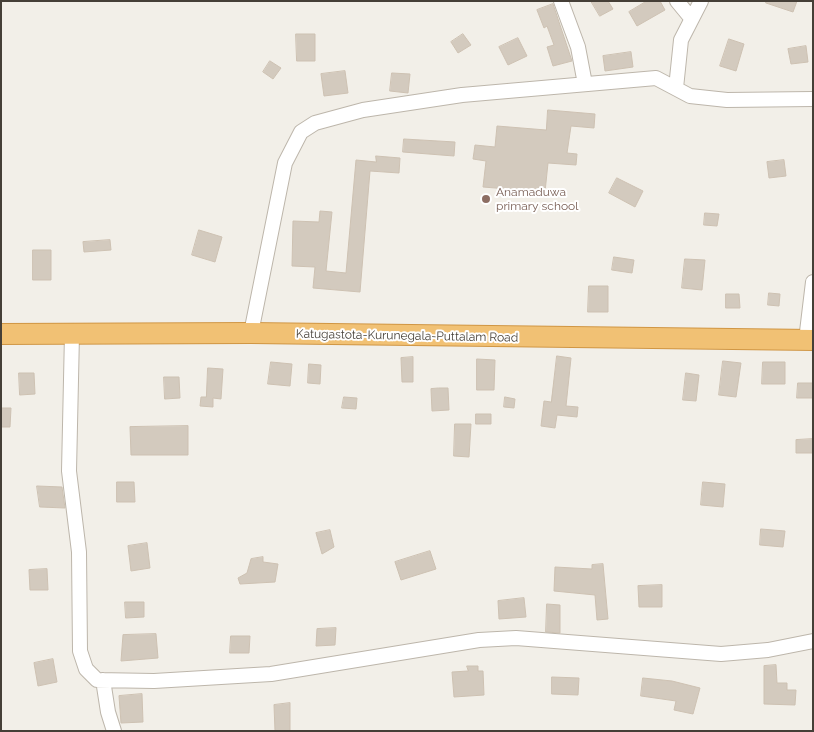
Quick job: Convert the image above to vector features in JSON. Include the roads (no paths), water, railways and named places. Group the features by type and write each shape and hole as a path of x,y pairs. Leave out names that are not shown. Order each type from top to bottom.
{"highway":[{"name":"Katugastota-Kurunegala-Puttalam Road","path":"1,334 251,333 809,340"}],"street":[{"path":"561,1 578,47 585,84"},
{"path":"677,1 692,18"},
{"path":"676,88 681,40 701,1"},
{"path":"251,333 285,163 301,132 315,123 363,110 462,95 656,78 690,96 727,100 813,99"},
{"path":"809,340 813,282"},
{"path":"72,334 69,471 79,552 80,651 86,669 97,680 154,681 271,674 479,640 516,638 721,654 768,650 813,641"},
{"path":"104,680 108,712 114,731"}],"place":[{"name":"Anamaduwa primary school","path":"486,199"}]}
